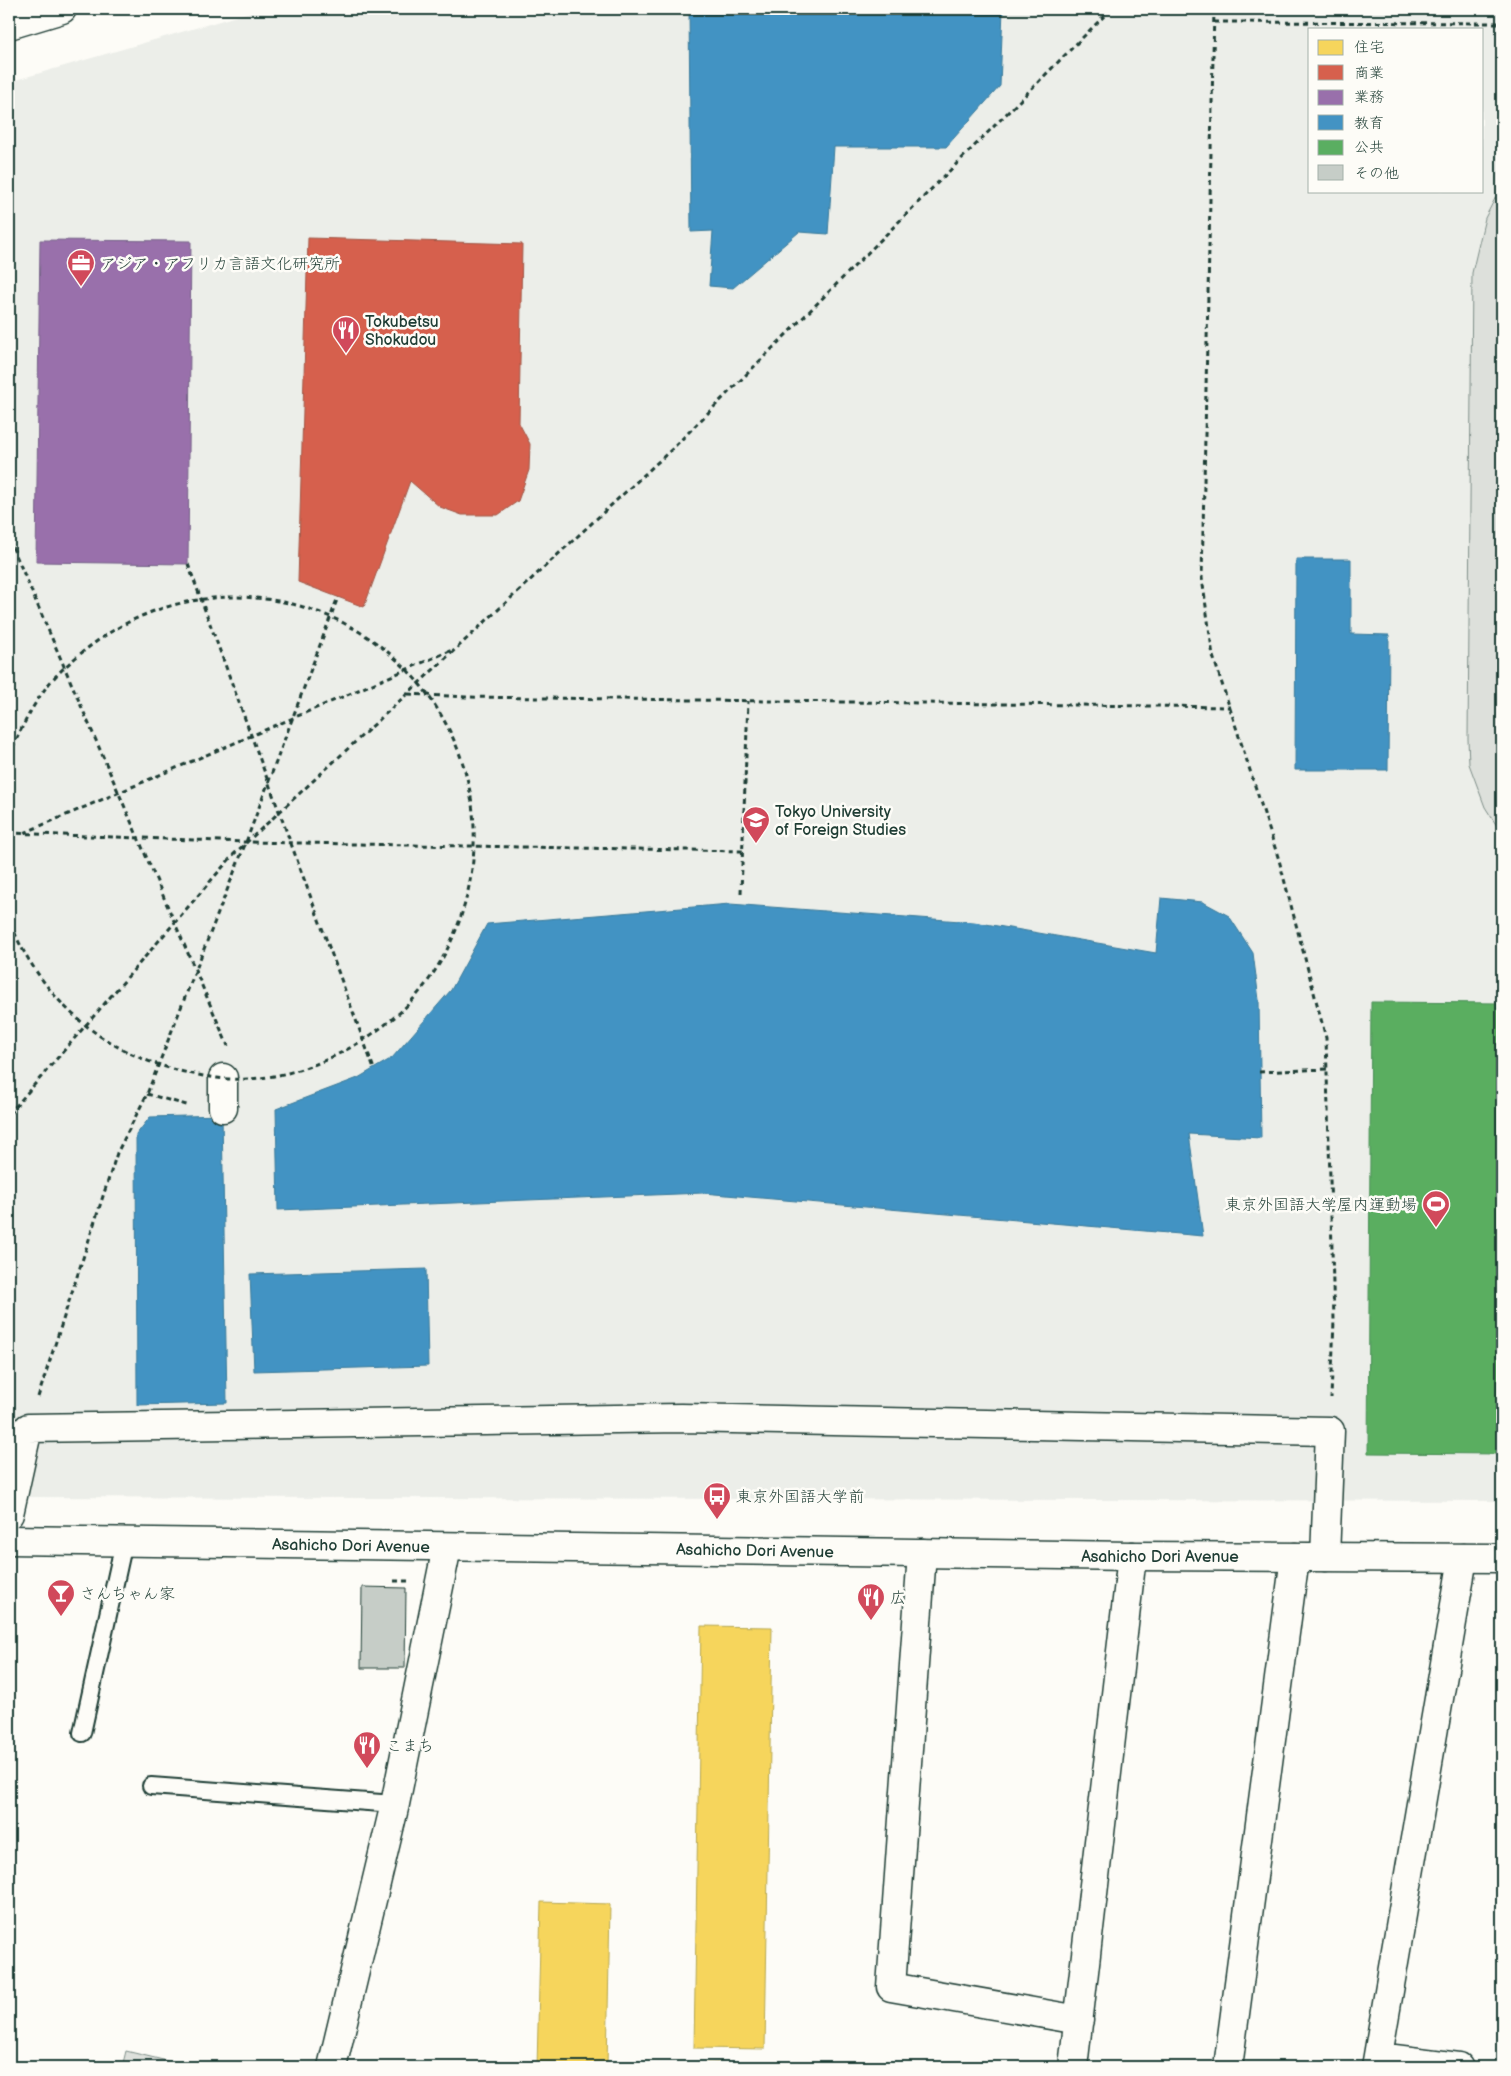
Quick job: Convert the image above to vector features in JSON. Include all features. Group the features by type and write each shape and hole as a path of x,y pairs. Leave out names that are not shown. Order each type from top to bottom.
{"street":[{"path":"9,25 62,9"},
{"path":"223,1108 236,1079"},
{"path":"9,1514 28,1428 681,1418 1330,1431 1325,1557"},
{"name":"Asahicho Dori Avenue","path":"9,1540 1132,1556 1502,1558"},
{"path":"332,2067 395,1804 446,1547"},
{"path":"922,1553 891,1987 1079,2020"},
{"path":"1073,2067 1132,1556"},
{"path":"1228,2067 1295,1557"},
{"path":"1459,2067 1377,2062 1463,1558"}],"lane":[{"path":"82,1734 124,1542"},
{"path":"151,1786 395,1804"}],"path":[{"path":"9,1114 246,842 672,449 1111,9"},
{"path":"1214,9 1202,578 1214,656 1279,860 1326,1038 1334,1320 1330,1431"},
{"path":"1214,22 1502,23"},
{"path":"9,539 229,1049"},
{"path":"188,564 374,1069"},
{"path":"9,756 26,718 49,684 78,654 111,630 148,612 187,601 236,596 268,598 308,607 346,623 380,645 410,672 436,704 455,740 468,779 474,819 473,868 467,900 453,939 433,974 407,1006 369,1037 341,1054 303,1069 263,1077 236,1079 182,1073 143,1060 107,1042 74,1017 46,987 24,953 9,919"},
{"path":"28,1428 118,1153 147,1094 246,842 338,597"},
{"path":"21,834 456,648"},
{"path":"407,694 466,697 1230,707"},
{"path":"741,893 748,701"},
{"path":"9,834 246,842 743,851"},
{"path":"1259,1072 1327,1069"},
{"path":"147,1094 198,1108 223,1108"}],"shaded area":[{"name":"Tokyo University of Foreign Studies","path":"261,9 1502,9 1502,1501 9,1497 9,82"},
{"path":"1502,185 1502,834 1485,807 1469,764 1468,739 1472,273 1485,218"},
{"path":"126,2051 192,2067 122,2067"}],"building: 住宅":[{"path":"701,1626 772,1627 765,2049 694,2048"},
{"path":"541,1902 610,1904 607,2067 537,2067"},
{"path":"763,2062 763,2067 693,2067 693,2064"}],"building: 商業":[{"path":"308,238 522,244 519,423 530,444 529,470 518,501 498,515 462,515 440,507 410,481 364,607 298,582"}],"building: 業務":[{"path":"40,240 191,241 188,564 36,562"}],"building: 教育":[{"path":"689,9 1003,9 1000,86 946,147 834,147 828,234 799,232 733,288 709,286 713,231 691,232"},
{"path":"1296,559 1351,559 1351,634 1389,635 1388,770 1295,770"},
{"path":"1161,898 1203,902 1229,916 1253,953 1259,1000 1261,1138 1189,1134 1203,1236 703,1193 278,1210 276,1109 358,1078 392,1058 451,990 487,924 730,904 974,922 1156,953"},
{"path":"222,1115 227,1403 137,1405 136,1135 150,1117"},
{"path":"426,1269 428,1366 254,1371 250,1274"}],"building: 公共":[{"name":"東京外国語大学屋内運動場","path":"1371,1002 1502,1003 1502,1454 1368,1453"}],"building: その他":[{"path":"362,1587 406,1588 405,1668 361,1668"}],"place":[{"name":"アジア・アフリカ言語文化研究所","path":"81,287"},
{"name":"Tokubetsu Shokudou","path":"346,354"},
{"name":"Tokyo University of Foreign Studies","path":"756,844"},
{"name":"東京外国語大学屋内運動場","path":"1436,1228"},
{"name":"東京外国語大学前","path":"717,1520"},
{"name":"さんちゃん家","path":"61,1617"},
{"name":"広","path":"871,1621"},
{"name":"こまち","path":"367,1769"}]}
